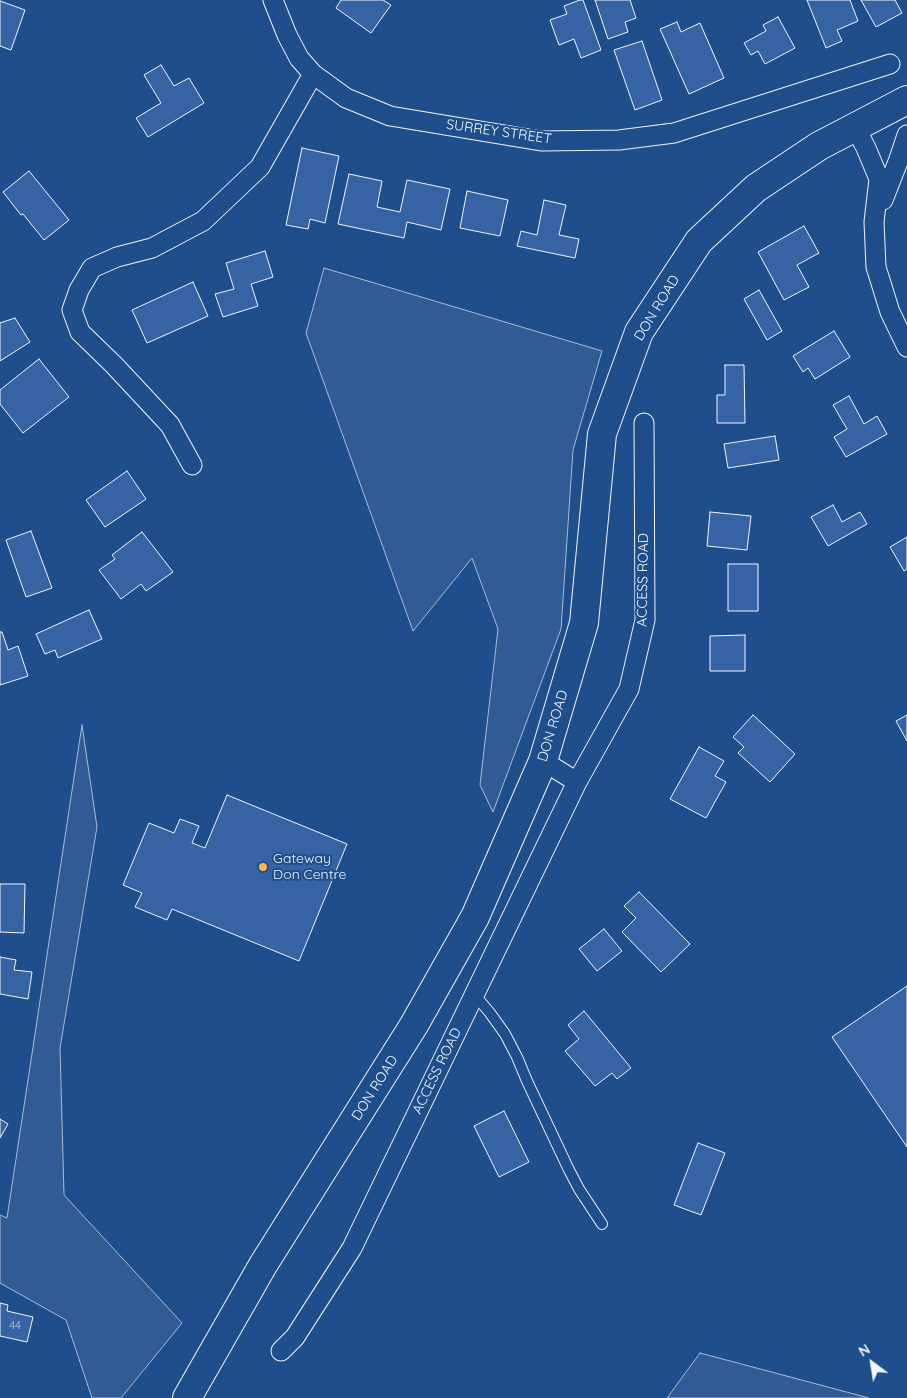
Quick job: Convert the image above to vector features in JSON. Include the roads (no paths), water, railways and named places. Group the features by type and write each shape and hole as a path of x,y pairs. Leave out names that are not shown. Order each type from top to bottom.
{"main road":[{"name":"DON ROAD","path":"187,1398 263,1265 414,1025 475,917 543,760 584,623 602,434 639,332 699,241 756,188 819,146 907,100"}],"street":[{"name":"SURREY STREET","path":"273,0 287,35 299,58 314,74 346,98 390,116 541,140 619,140 674,133 890,64"},
{"path":"192,466 170,425 80,332 72,310 79,290 92,268 117,257 152,248 203,221 260,167 314,74"},
{"path":"855,127 879,179 874,222 876,267 890,312 907,346"},
{"path":"874,222 907,135"},
{"name":"ACCESS ROAD","path":"281,1351 295,1337 352,1248 577,782 630,689 645,620 644,423"},
{"path":"543,760 577,782"}],"lane":[{"path":"474,994 505,1034 569,1170 586,1201 602,1224"}],"place":[{"name":"Gateway Don Centre","path":"263,867"}]}
